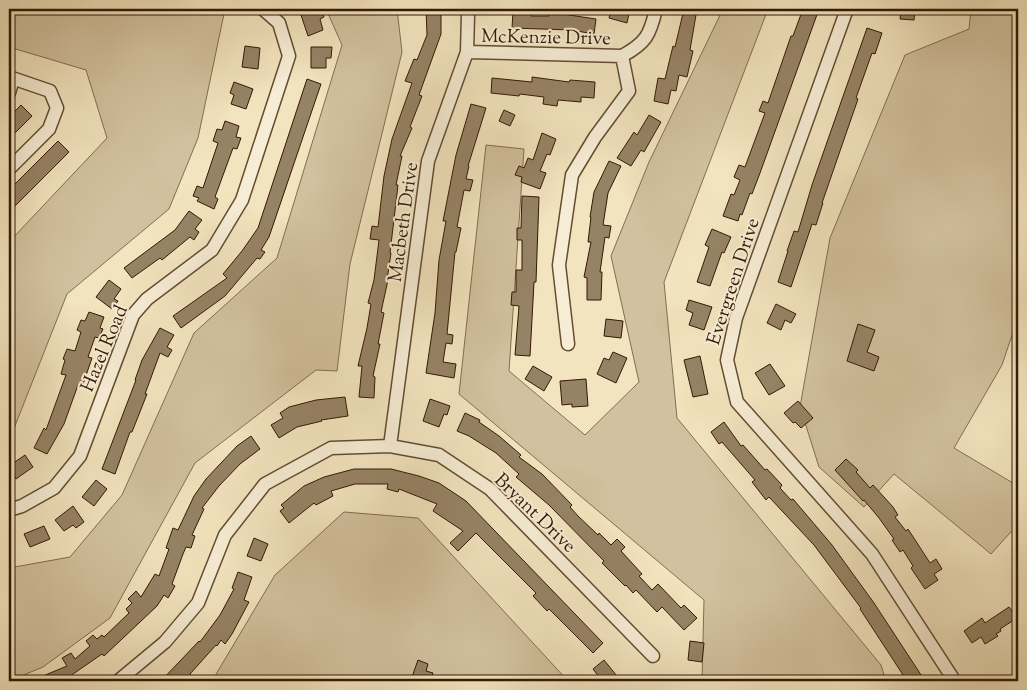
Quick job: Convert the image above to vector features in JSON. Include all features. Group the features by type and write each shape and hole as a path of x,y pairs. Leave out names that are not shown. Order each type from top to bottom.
{"street":[{"name":"Hazel Road","path":"9,510 22,506 54,488 80,456 133,315 147,299 212,250 242,200 289,56 279,23 263,9"},
{"name":"Macbeth Drive","path":"390,446 428,161 467,52 467,9"},
{"name":"McKenzie Drive","path":"467,52 622,56 638,48 651,30 656,9"},
{"name":"Evergreen Drive","path":"847,9 736,318 727,360 737,402 872,554 953,681"},
{"path":"568,344 559,265 572,174 595,137 628,91 622,56"},
{"path":"9,93 11,78 50,91 57,108 49,129 9,170"},
{"name":"Bryant Drive","path":"118,681 165,642 198,604 225,536 265,484 331,448 390,446 439,455 490,489 653,656"}],"shaded area":[{"path":"9,9 225,9 198,138 169,209 67,294 9,437 9,242 107,138 86,70 9,47"},
{"path":"326,9 397,9 402,52 350,264 337,371 316,370 195,463 110,618 43,667 9,681 9,568 70,557 122,495 194,333 277,258 342,45"},
{"path":"723,9 768,9 664,282 677,418 881,665 886,681 702,681 704,600 459,394 486,145 524,149 509,371 585,435 639,382 611,256 649,162"},
{"path":"971,9 1018,9 1018,317 1002,365 954,448 1018,486 1018,524 991,554 894,474 864,507 819,467 800,407 830,238 905,55 969,29"},
{"path":"344,512 418,518 568,681 212,681 275,575"}],"building":[{"path":"321,9 324,17 320,19 323,30 308,36 301,15"},
{"path":"426,9 441,9 441,34 419,95 422,96 410,127 412,128 400,156 402,156 396,185 398,185 388,280 381,312 384,313 373,376 375,377 374,398 359,397 362,366 358,366 371,304 368,303 374,280 379,240 370,239 372,226 378,227 384,176 392,139 412,83 405,81 414,59 417,60 427,35"},
{"path":"611,9 630,9 627,23 609,18"},
{"path":"684,9 697,9 690,50 693,51 687,77 679,75 676,91 671,90 668,104 654,101 658,78 665,79"},
{"path":"803,9 819,9 752,194 750,193 738,221 723,216 731,194 734,195 740,180 734,177 739,165 745,167 765,113 759,111 763,101 768,103 791,36 793,36"},
{"path":"901,9 915,9 914,20 900,19"},
{"path":"513,12 531,14 531,16 549,16 549,12 596,19 594,34 571,30 512,28"},
{"path":"867,28 882,33 875,54 872,53 816,225 812,224 791,287 778,282 787,251 794,231 798,232 812,185"},
{"path":"245,46 260,48 258,69 242,67"},
{"path":"311,47 332,47 331,58 326,58 326,68 311,68"},
{"path":"532,77 569,82 570,80 595,82 594,98 581,97 581,102 558,100 557,106 543,104 544,97 491,93 492,78 532,82"},
{"path":"307,79 321,84 269,237 261,250 265,252 260,259 257,258 225,296 181,328 173,316 227,278 223,274 258,228"},
{"path":"234,82 253,89 246,109 231,104 234,95 230,93"},
{"path":"471,104 486,108 468,166 466,179 473,180 470,191 464,190 457,227 461,228 455,252 447,334 453,335 452,344 446,343 443,362 456,364 454,378 426,373 435,313 439,260 446,221 443,221 456,155"},
{"path":"21,105 32,116 9,139 9,117"},
{"path":"504,110 515,115 510,126 499,121"},
{"path":"649,115 661,122 644,152 641,150 631,166 617,158 634,132 637,135"},
{"path":"225,121 239,126 236,137 241,138 237,149 233,148 215,197 218,199 214,209 197,201 199,198 193,196 197,186 203,188 218,143 213,141 217,129 222,130"},
{"path":"542,133 556,139 550,155 547,154 540,171 546,173 540,189 521,182 522,177 515,175 519,166 524,168 528,158 533,160"},
{"path":"58,141 69,152 9,212 9,190"},
{"path":"609,161 621,166 608,193 603,225 611,226 609,238 605,237 600,272 602,272 601,300 587,300 587,278 584,277 591,242 588,242 590,217 594,192"},
{"path":"522,196 539,197 536,282 534,282 530,356 515,355 519,306 511,305 512,292 516,292 516,270 522,270 522,240 517,240 517,228 521,228"},
{"path":"189,211 202,220 195,229 199,232 194,240 190,237 162,260 160,258 132,278 124,268 175,230"},
{"path":"712,229 731,237 724,253 722,252 710,286 697,282 709,247 705,245"},
{"path":"109,280 121,289 114,299 118,301 112,309 96,297"},
{"path":"689,300 712,307 704,330 689,325 693,313 686,310"},
{"path":"776,304 796,314 791,323 785,320 781,330 767,323"},
{"path":"89,312 104,317 100,328 103,329 99,338 95,337 88,357 92,358 82,387 78,385 64,424 47,454 34,448 44,428 46,430 66,375 61,374 65,360 63,359 67,349 75,351 81,332 77,330 81,320 85,321"},
{"path":"606,319 623,321 621,338 604,336"},
{"path":"858,324 875,330 867,352 879,357 874,371 847,361"},
{"path":"160,328 174,335 167,347 172,350 168,357 160,353 145,394 147,394 132,432 130,432 115,474 102,469 142,360"},
{"path":"613,352 627,358 616,383 597,374 604,358 609,360"},
{"path":"700,356 708,394 693,397 684,360"},
{"path":"770,364 785,386 769,395 755,373"},
{"path":"533,366 552,377 544,391 525,379"},
{"path":"586,379 588,406 572,407 572,404 562,405 560,381"},
{"path":"345,397 348,416 321,420 297,427 279,438 271,425 283,418 280,413 289,407 316,400"},
{"path":"430,399 450,406 447,415 444,414 439,427 423,421"},
{"path":"798,401 813,418 801,428 795,422 793,423 784,413"},
{"path":"465,413 480,420 479,422 521,455 519,457 542,474 572,505 570,507 578,516 598,535 599,533 611,545 617,539 625,547 621,551 642,574 639,576 652,590 658,584 681,608 684,605 697,618 684,630 662,607 657,612 636,590 633,593 625,586 602,563 604,561 549,505 516,477 519,474 496,453 469,436 457,431"},
{"path":"724,422 741,446 743,445 765,470 767,469 782,485 780,488 791,500 793,499 832,545 874,603 925,681 907,681 861,608 814,545 769,497 766,500 752,482 755,480 722,442 719,444 711,432"},
{"path":"251,436 260,449 240,464 219,486 202,508 204,509 192,535 195,536 191,548 186,547 172,584 175,586 168,598 164,595 157,606 104,656 102,654 63,681 31,681 67,666 62,658 71,653 75,659 90,646 86,641 93,635 97,639 102,635 104,637 129,613 126,609 132,603 128,599 136,591 141,597 155,574 159,576 169,549 166,548 173,528 178,530 194,496 206,479 237,446"},
{"path":"25,455 33,467 16,479 9,466"},
{"path":"846,459 858,470 856,472 870,488 873,485 893,507 898,515 895,517 906,531 908,529 930,563 936,559 942,569 934,574 938,580 925,589 911,568 913,566 903,550 900,552 892,540 894,539 879,518 835,470"},
{"path":"354,469 391,469 419,476 439,483 466,501 603,643 593,653 549,609 547,611 533,596 536,593 476,533 458,551 450,543 463,531 433,511 437,504 399,489 398,492 387,489 388,484 355,484 331,491 333,496 316,505 314,503 289,523 280,511 284,508 281,505 304,486 324,477"},
{"path":"96,480 107,489 94,506 82,497"},
{"path":"73,506 84,522 76,528 73,525 64,531 55,520"},
{"path":"44,526 50,539 30,547 24,534"},
{"path":"254,538 268,544 261,561 247,556"},
{"path":"238,572 252,577 244,600 249,602 225,644 221,640 190,674 192,676 187,681 161,681 200,642 220,615 234,589 232,588"},
{"path":"1009,607 1017,618 1000,629 1001,631 996,634 998,636 985,644 981,637 972,643 964,631 982,618 985,623"},
{"path":"690,641 704,643 702,662 688,660"},
{"path":"418,660 428,664 426,671 433,673 430,681 412,677"},
{"path":"604,660 621,681 602,681 593,669"}]}
